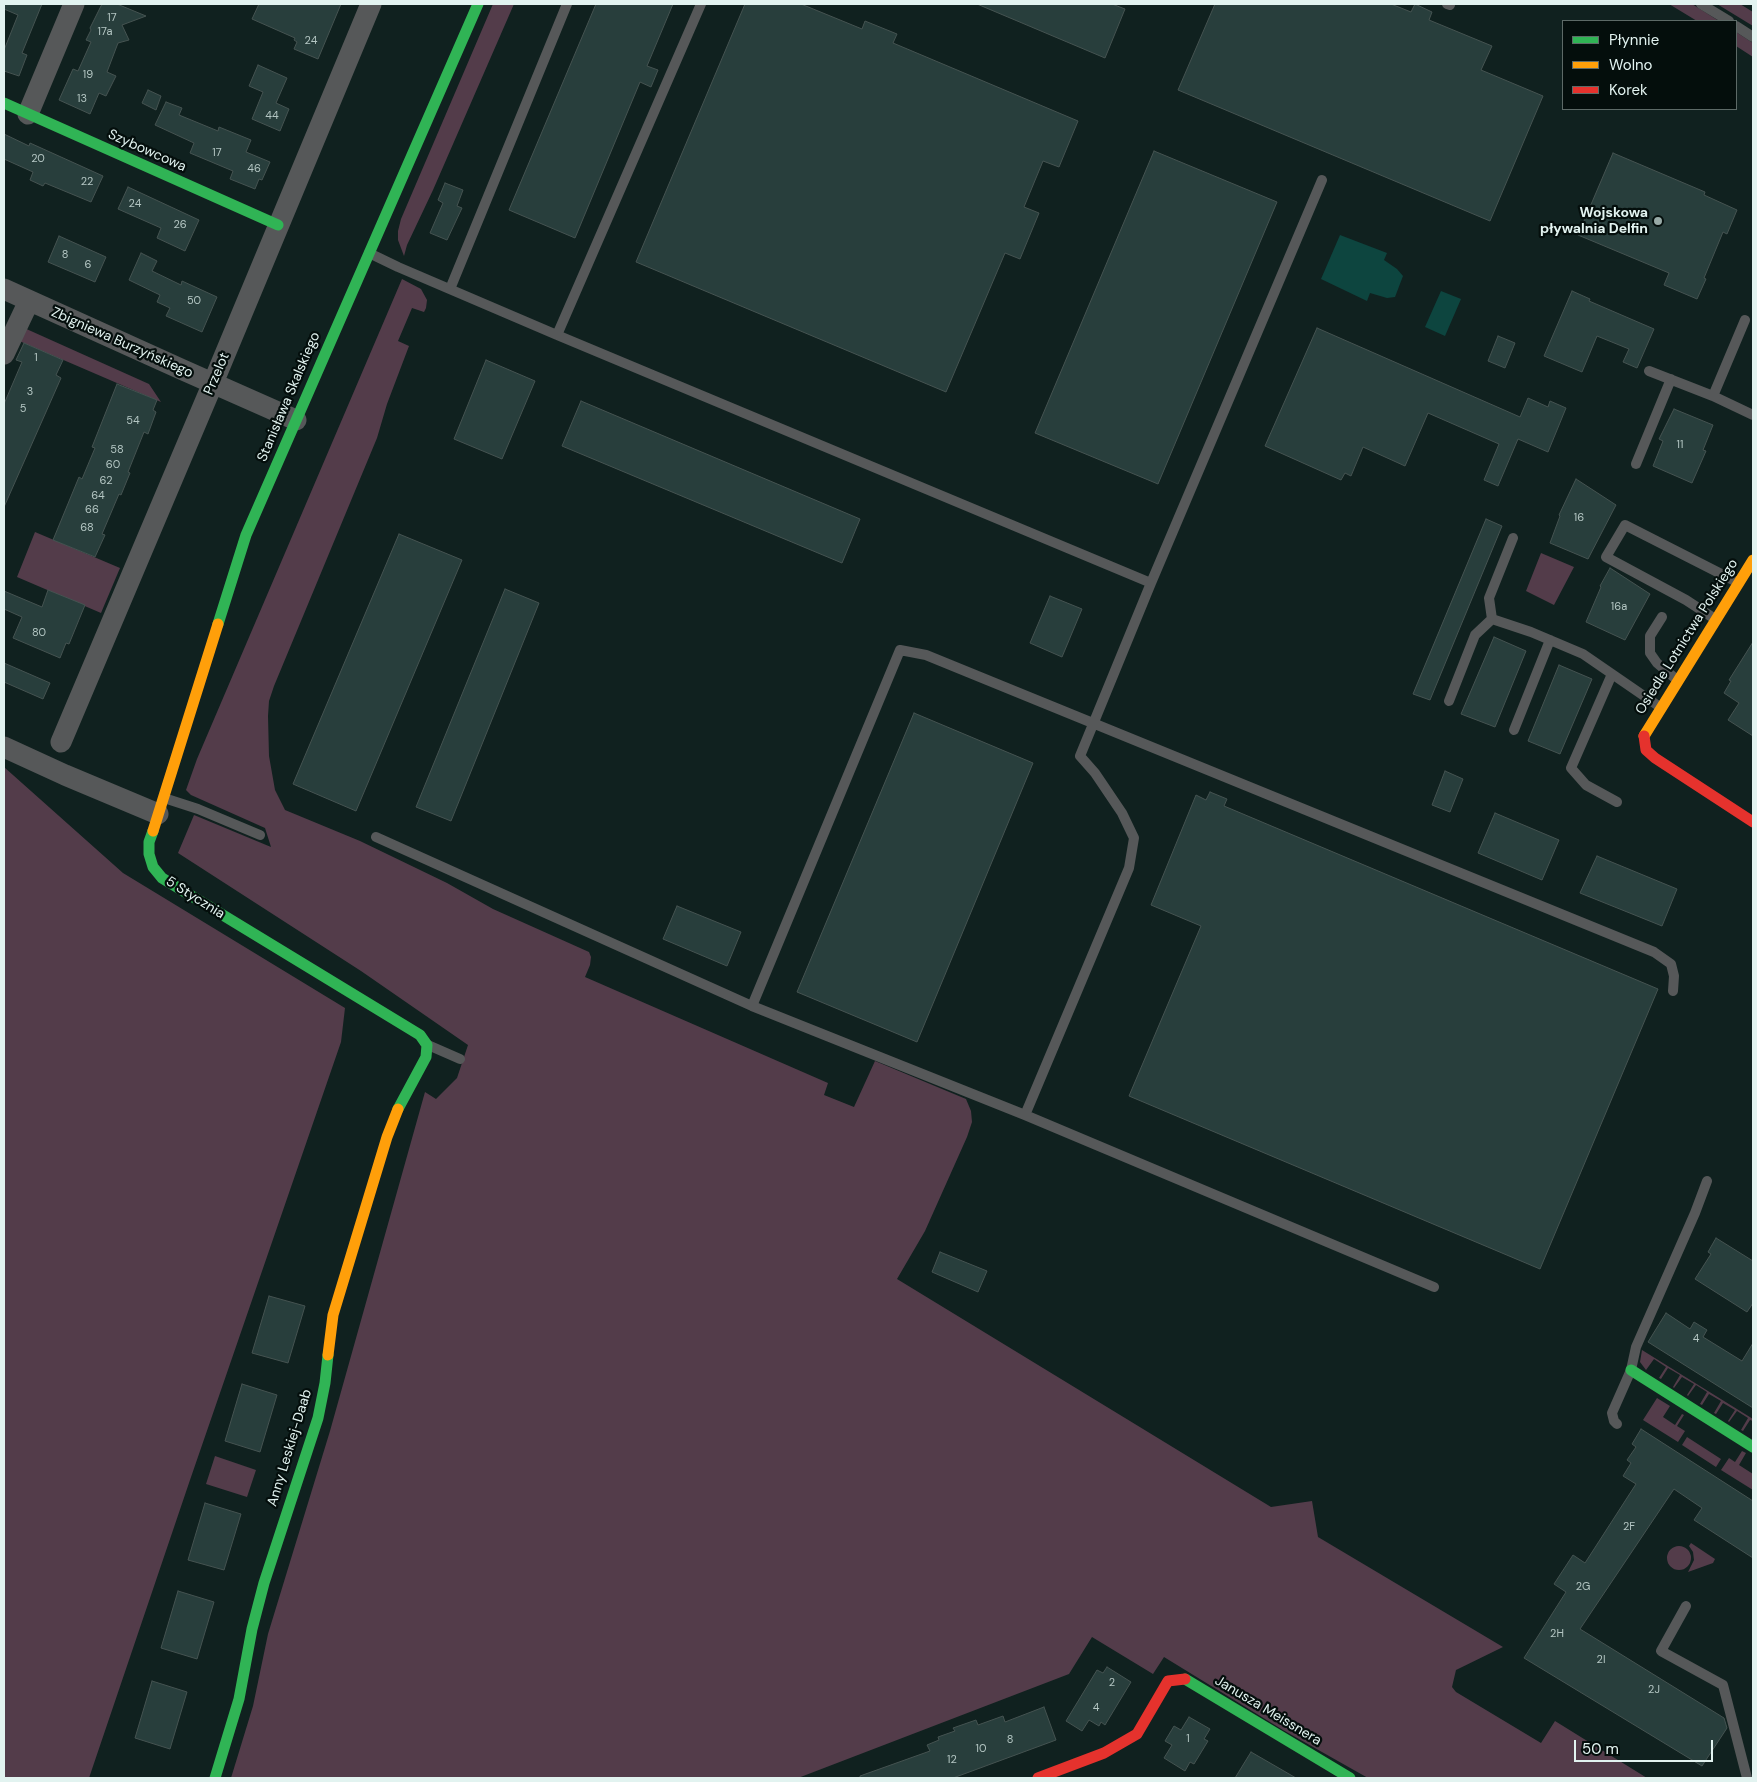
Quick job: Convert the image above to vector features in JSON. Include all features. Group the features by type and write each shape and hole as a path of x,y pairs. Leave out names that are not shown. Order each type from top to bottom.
{"street":[{"path":"28,114 74,4"},
{"name":"Przelot","path":"61,742 371,4"},
{"name":"Stanisława Skalskiego","path":"160,805 246,535 478,4"},
{"name":"Szybowcowa","path":"4,103 278,225"},
{"name":"Zbigniewa Burzyńskiego","path":"4,289 296,420"},
{"path":"4,354 29,300"},
{"name":"Osiedle Lotnictwa Polskiego","path":"1753,560 1643,738 1645,747 1650,754 1753,822"},
{"path":"4,747 65,775 160,805"},
{"name":"5 Stycznia","path":"160,805 149,842 149,854 153,867 162,878 420,1035 427,1045"},
{"name":"Anny Leskiej-Daab","path":"215,1778 239,1699 252,1629 264,1583 318,1418 325,1383 333,1315 387,1137 398,1110 426,1057 427,1045"},
{"path":"1631,1370 1753,1447"},
{"name":"Janusza Meissnera","path":"1038,1778 1104,1753 1138,1734 1168,1681 1185,1678 1350,1778"}],"lane":[{"path":"450,289 567,4"},
{"path":"557,335 700,4"},
{"path":"1701,4 1727,20"},
{"path":"1737,27 1753,37"},
{"path":"1025,1115 1129,868 1134,838 1122,813 1095,773 1080,756 1322,180"},
{"path":"368,253 557,335 1151,584"},
{"path":"1713,396 1745,320"},
{"path":"1649,371 1713,396 1753,415"},
{"path":"1636,464 1671,380"},
{"path":"1716,619 1686,600 1606,557 1625,525 1706,568 1739,583"},
{"path":"1492,619 1489,598 1513,538"},
{"path":"1662,617 1650,636 1650,652 1657,663 1678,680"},
{"path":"1492,619 1583,654 1661,707"},
{"path":"1449,701 1475,635 1492,619"},
{"path":"1514,730 1550,640"},
{"path":"752,1006 900,650 926,655 1654,952 1671,964 1674,976 1673,991"},
{"path":"1612,674 1571,768 1586,785 1616,802"},
{"path":"160,805 198,809 260,836"},
{"path":"376,837 752,1006 1025,1115 1434,1287"},
{"path":"427,1045 460,1059"},
{"path":"1618,1424 1614,1421 1612,1413 1631,1370 1636,1347 1695,1213 1707,1181"},
{"path":"1686,1606 1661,1651 1723,1685 1747,1778"}],"shaded area":[{"path":"493,4 514,4 407,245 404,256 398,240 401,219"},
{"path":"1669,4 1692,4 1717,20 1695,20"},
{"path":"1717,4 1740,4 1753,12 1753,26"},
{"path":"1737,33 1753,43 1753,57 1737,47"},
{"path":"1340,235 1387,253 1384,260 1403,276 1395,297 1387,298 1370,293 1367,301 1321,279"},
{"path":"402,279 421,289 427,300 426,308 424,312 412,308 398,341 409,346 387,404 377,438 269,701 269,756 275,790 285,810 360,841 447,883 493,909 589,952 591,957 590,965 585,977 828,1083 824,1095 854,1107 875,1061 966,1099 971,1111 972,1122 967,1137 925,1231 897,1279 1271,1507 1312,1501 1318,1537 1503,1647 1456,1670 1452,1687 1456,1692 1541,1743 1555,1721 1647,1778 1368,1778 1283,1730 1164,1657 1153,1674 1092,1637 1069,1674 798,1778 231,1778 253,1706 268,1634 330,1431 425,1092 436,1099 457,1078 468,1045 361,971 178,853 194,815 271,847 265,828 191,795 186,790 197,759"},
{"path":"1441,291 1461,299 1445,336 1425,327"},
{"path":"22,327 149,384 161,402 17,340"},
{"path":"35,532 120,568 101,613 17,577"},
{"path":"1541,553 1574,567 1554,605 1526,591"},
{"path":"4,767 123,873 345,1008 341,1042 89,1778 4,1778"},
{"path":"1642,1350 1753,1419 1753,1421 1750,1420 1743,1431 1741,1430 1748,1418 1737,1411 1729,1422 1735,1410 1723,1403 1716,1414 1714,1413 1721,1401 1709,1394 1702,1405 1700,1404 1707,1392 1696,1385 1688,1396 1694,1384 1682,1377 1674,1388 1680,1375 1668,1368 1661,1379 1659,1378 1666,1367 1654,1359 1646,1370 1640,1362"},
{"path":"1657,1398 1670,1406 1663,1417 1675,1425 1682,1414 1684,1415 1677,1426 1685,1431 1678,1442 1643,1420"},
{"path":"1687,1437 1721,1459 1716,1467 1682,1445"},
{"path":"1742,1451 1746,1453 1739,1465 1753,1474 1753,1490 1721,1470 1729,1458 1735,1462"},
{"path":"215,1456 256,1470 247,1497 206,1484"},
{"path":"1691,1543 1715,1559 1713,1563 1688,1572 1694,1560 1693,1552 1689,1546"},
{"path":"1674,1546 1684,1546 1691,1553 1691,1563 1684,1570 1674,1570 1667,1563 1667,1553"}],"building":[{"path":"4,4 42,4 22,53 27,55 19,76 4,71 4,50 18,15 4,9"},
{"path":"102,4 117,4 146,16 122,25 129,40 118,43 107,72 116,76 106,96 99,93 90,114 59,100 73,69 78,71 91,42 86,40"},
{"path":"259,4 341,4 318,59 294,49 297,42 294,40 295,38 252,19"},
{"path":"596,4 673,4 647,66 658,70 651,87 640,82 575,238 509,210"},
{"path":"745,4 801,4 862,29 865,21 897,34 893,43 1078,121 1059,167 1043,161 1024,207 1039,213 1020,259 1005,253 946,392 636,262"},
{"path":"977,4 1112,4 1125,9 1105,58"},
{"path":"1215,4 1391,4 1411,12 1415,4 1432,12 1429,20 1492,46 1481,70 1543,96 1490,221 1178,90"},
{"path":"258,65 287,78 276,103 289,109 280,131 252,119 263,92 249,86"},
{"path":"148,90 161,96 156,110 142,103"},
{"path":"166,102 182,108 179,115 218,131 219,127 251,140 246,152 270,162 262,180 259,179 255,189 230,179 233,171 190,153 194,143 155,125"},
{"path":"4,134 29,146 30,143 103,176 91,202 45,183 43,186 30,180 33,172 4,159"},
{"path":"1154,151 1277,202 1158,484 1035,433"},
{"name":"Wojskowa pływalnia Delfin","path":"1613,153 1705,192 1704,195 1737,210 1727,234 1723,232 1697,299 1664,285 1669,273 1578,235"},
{"path":"445,183 463,190 457,206 462,208 447,240 430,233 443,203 438,200"},
{"path":"128,187 199,220 185,251 157,238 161,228 118,209"},
{"path":"59,236 106,257 95,282 48,262"},
{"path":"141,253 157,261 152,271 181,285 182,281 217,297 202,332 166,316 170,308 157,302 160,295 129,280"},
{"path":"1572,291 1590,299 1589,301 1654,329 1637,368 1623,362 1629,349 1597,336 1582,372 1544,356"},
{"path":"1317,328 1520,417 1528,398 1548,407 1550,401 1566,408 1548,452 1518,439 1498,486 1484,480 1499,444 1428,413 1405,466 1363,447 1351,476 1345,473 1341,480 1265,446"},
{"path":"1498,336 1515,343 1505,368 1488,361"},
{"path":"24,343 63,360 56,375 61,378 4,507 4,404 22,362 16,360"},
{"path":"486,360 535,381 502,459 454,439"},
{"path":"117,384 157,400 153,410 156,412 148,434 144,432 128,472 130,473 102,534 105,535 95,557 53,540 79,477 82,479 95,448 92,447"},
{"path":"581,401 860,519 842,563 562,446"},
{"path":"1674,409 1713,425 1703,450 1706,451 1692,483 1653,466 1663,441 1659,439"},
{"path":"1576,479 1616,505 1588,559 1550,543 1559,515"},
{"path":"1486,519 1502,526 1430,700 1413,694"},
{"path":"399,534 462,560 356,811 293,784"},
{"path":"1610,568 1650,594 1625,640 1586,622 1600,586"},
{"path":"505,589 539,603 451,821 416,807"},
{"path":"48,590 85,605 69,644 66,643 60,658 13,638 22,617 4,609 4,591 42,607"},
{"path":"1050,596 1082,609 1062,657 1030,643"},
{"path":"1494,637 1526,651 1495,727 1461,714"},
{"path":"1753,642 1753,736 1728,720 1739,703 1724,693 1731,681 1729,680"},
{"path":"4,663 50,683 43,699 4,682"},
{"path":"1559,665 1592,679 1560,754 1528,741"},
{"path":"914,713 1033,763 917,1042 797,992"},
{"path":"1445,771 1463,779 1450,812 1432,805"},
{"path":"1210,792 1227,799 1224,806 1658,989 1540,1269 1129,1096 1201,926 1151,905 1196,795 1206,800"},
{"path":"1495,813 1559,840 1542,880 1478,853"},
{"path":"1597,856 1677,889 1662,926 1580,893"},
{"path":"677,906 741,932 727,966 663,939"},
{"path":"1716,1238 1753,1261 1753,1303 1747,1312 1695,1279 1711,1254 1708,1252"},
{"path":"940,1252 987,1271 978,1292 932,1272"},
{"path":"269,1296 305,1306 288,1363 252,1353"},
{"path":"1666,1313 1690,1329 1694,1322 1707,1330 1703,1337 1742,1361 1753,1343 1753,1408 1648,1342"},
{"path":"242,1384 277,1395 260,1452 225,1441"},
{"path":"1641,1429 1753,1501 1753,1558 1694,1520 1702,1508 1674,1489 1580,1629 1724,1718 1727,1728 1702,1766 1524,1658 1566,1592 1554,1584 1573,1555 1585,1563 1636,1484 1623,1476 1631,1463 1627,1460 1636,1447 1632,1444"},
{"path":"205,1503 241,1514 224,1570 188,1560"},
{"path":"178,1591 214,1602 197,1659 161,1648"},
{"path":"1107,1667 1131,1682 1105,1725 1101,1722 1099,1726 1089,1720 1082,1731 1066,1721 1097,1670 1103,1673"},
{"path":"152,1681 187,1692 170,1749 135,1738"},
{"path":"1044,1707 1056,1740 953,1778 860,1778 860,1776 930,1751 927,1745 939,1740 938,1737 955,1731 953,1728 976,1720 978,1725 1003,1716 1005,1722"},
{"path":"1189,1717 1210,1729 1204,1739 1208,1741 1194,1764 1190,1762 1185,1771 1164,1758 1172,1745 1165,1741 1174,1726 1181,1730"},
{"path":"1251,1752 1296,1778 1235,1778"}],"traffic: fast":[{"path":"218,624 246,535 478,4"},
{"path":"4,103 278,225"},
{"path":"153,831 149,842 149,854 153,867 162,878 420,1035 427,1045 426,1057 398,1109"},
{"path":"215,1778 239,1699 252,1629 264,1583 318,1418 328,1355"},
{"path":"1631,1370 1753,1447"},
{"path":"1185,1679 1350,1778"}],"traffic: slow":[{"path":"1644,736 1753,560"},
{"path":"153,831 218,624"},
{"path":"328,1355 333,1315 387,1137 398,1109"}],"traffic: jam":[{"path":"1644,736 1646,750 1655,758 1753,822"},
{"path":"1038,1778 1104,1753 1137,1734 1168,1681 1185,1679"}],"place":[{"name":"Wojskowa pływalnia Delfin","path":"1658,221"}]}
